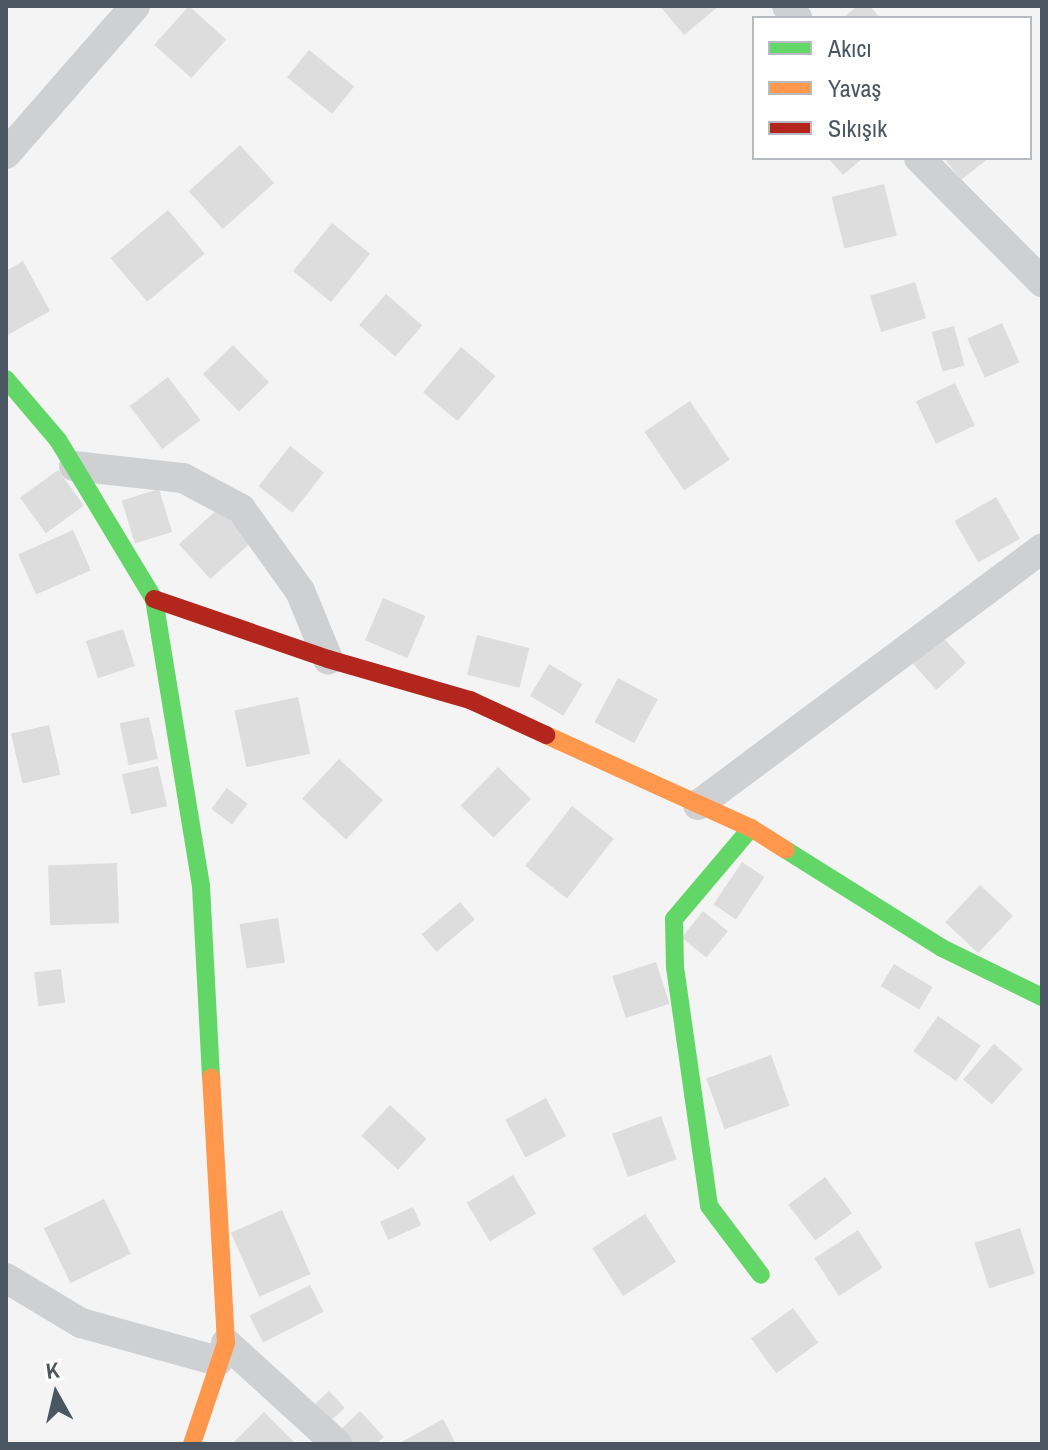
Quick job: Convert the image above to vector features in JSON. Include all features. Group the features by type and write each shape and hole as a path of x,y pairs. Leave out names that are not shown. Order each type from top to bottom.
{"street":[{"path":"6,154 135,6"},
{"path":"921,160 1042,282"},
{"path":"6,379 58,440 154,599 201,886 222,1352 192,1444"},
{"path":"74,466 183,478 241,509 300,591 328,659"},
{"path":"698,805 1042,549"},
{"path":"154,599 328,659 470,700 751,828 942,948 1042,997"},
{"path":"751,828 674,919 674,943 709,1206 761,1275"},
{"path":"6,1278 81,1323 222,1352 337,1444"}],"building":[{"path":"189,6 226,39 191,78 154,45"},
{"path":"660,6 719,6 684,35"},
{"path":"857,6 870,6 878,16 845,16"},
{"path":"309,50 354,87 332,114 287,77"},
{"path":"240,145 274,183 223,229 189,191"},
{"path":"830,160 861,160 843,175"},
{"path":"946,160 986,160 961,180"},
{"path":"884,184 897,235 844,248 832,197"},
{"path":"168,210 205,254 147,302 111,258"},
{"path":"332,223 370,254 331,302 293,271"},
{"path":"23,261 50,311 6,336 6,271"},
{"path":"915,282 926,318 881,332 870,296"},
{"path":"386,294 422,325 395,356 359,325"},
{"path":"1002,323 1019,362 985,378 967,338"},
{"path":"954,326 965,366 942,372 932,332"},
{"path":"233,345 269,382 239,412 203,374"},
{"path":"461,347 495,376 458,421 423,392"},
{"path":"168,377 200,420 162,449 130,406"},
{"path":"955,383 975,426 936,444 916,401"},
{"path":"690,401 730,460 684,491 644,432"},
{"path":"290,446 324,472 292,513 259,486"},
{"path":"58,470 84,506 46,533 20,498"},
{"path":"159,489 172,532 135,543 122,500"},
{"path":"996,497 1020,539 978,563 954,521"},
{"path":"219,508 250,543 210,579 179,544"},
{"path":"73,530 91,570 36,595 18,554"},
{"path":"383,598 425,616 407,658 365,640"},
{"path":"123,629 135,666 98,678 86,641"},
{"path":"940,634 966,663 936,690 910,661"},
{"path":"477,635 529,648 519,688 467,675"},
{"path":"549,664 582,684 563,716 530,696"},
{"path":"618,678 658,699 634,743 595,722"},
{"path":"298,697 310,754 246,767 234,711"},
{"path":"149,717 158,759 129,765 120,723"},
{"path":"49,725 60,775 22,783 11,734"},
{"path":"339,759 383,800 346,839 302,798"},
{"path":"158,766 167,806 131,814 122,774"},
{"path":"498,767 531,799 494,838 460,806"},
{"path":"227,788 248,804 232,824 211,809"},
{"path":"572,806 614,839 567,899 525,866"},
{"path":"742,862 764,877 736,919 713,904"},
{"path":"117,863 119,923 50,925 48,865"},
{"path":"980,885 1013,916 978,953 945,922"},
{"path":"460,902 475,920 436,952 422,934"},
{"path":"703,911 728,931 706,958 682,937"},
{"path":"278,918 285,962 247,969 239,924"},
{"path":"656,962 670,1004 626,1018 612,976"},
{"path":"894,964 933,987 919,1009 881,986"},
{"path":"61,969 65,1003 38,1006 34,972"},
{"path":"938,1016 981,1046 956,1081 913,1051"},
{"path":"994,1044 1023,1069 992,1104 963,1079"},
{"path":"771,1055 789,1106 725,1129 706,1079"},
{"path":"546,1098 566,1136 526,1158 505,1120"},
{"path":"390,1105 427,1139 398,1170 361,1136"},
{"path":"661,1116 677,1159 628,1177 612,1134"},
{"path":"513,1175 536,1214 490,1241 467,1203"},
{"path":"825,1177 852,1213 815,1241 788,1205"},
{"path":"104,1199 131,1254 71,1283 44,1228"},
{"path":"413,1207 421,1225 388,1240 380,1222"},
{"path":"282,1210 310,1274 259,1297 231,1233"},
{"path":"645,1214 676,1262 623,1296 592,1248"},
{"path":"1020,1228 1035,1274 989,1288 974,1243"},
{"path":"858,1230 883,1268 839,1296 814,1258"},
{"path":"310,1285 324,1312 263,1343 249,1316"},
{"path":"793,1308 818,1343 776,1373 751,1339"},
{"path":"329,1391 345,1408 329,1422 314,1405"},
{"path":"360,1411 384,1437 376,1444 349,1444 338,1432"},
{"path":"264,1412 296,1444 232,1444"},
{"path":"443,1419 456,1444 398,1444"}],"traffic: fast":[{"path":"6,379 58,440 154,599 201,886 211,1077"},
{"path":"751,828 674,919 675,967 709,1206 761,1275"},
{"path":"786,850 942,948 1042,997"}],"traffic: slow":[{"path":"546,735 751,828 786,850"},
{"path":"192,1444 226,1343 211,1077"}],"traffic: jam":[{"path":"154,599 328,659 470,700 546,735"}]}
